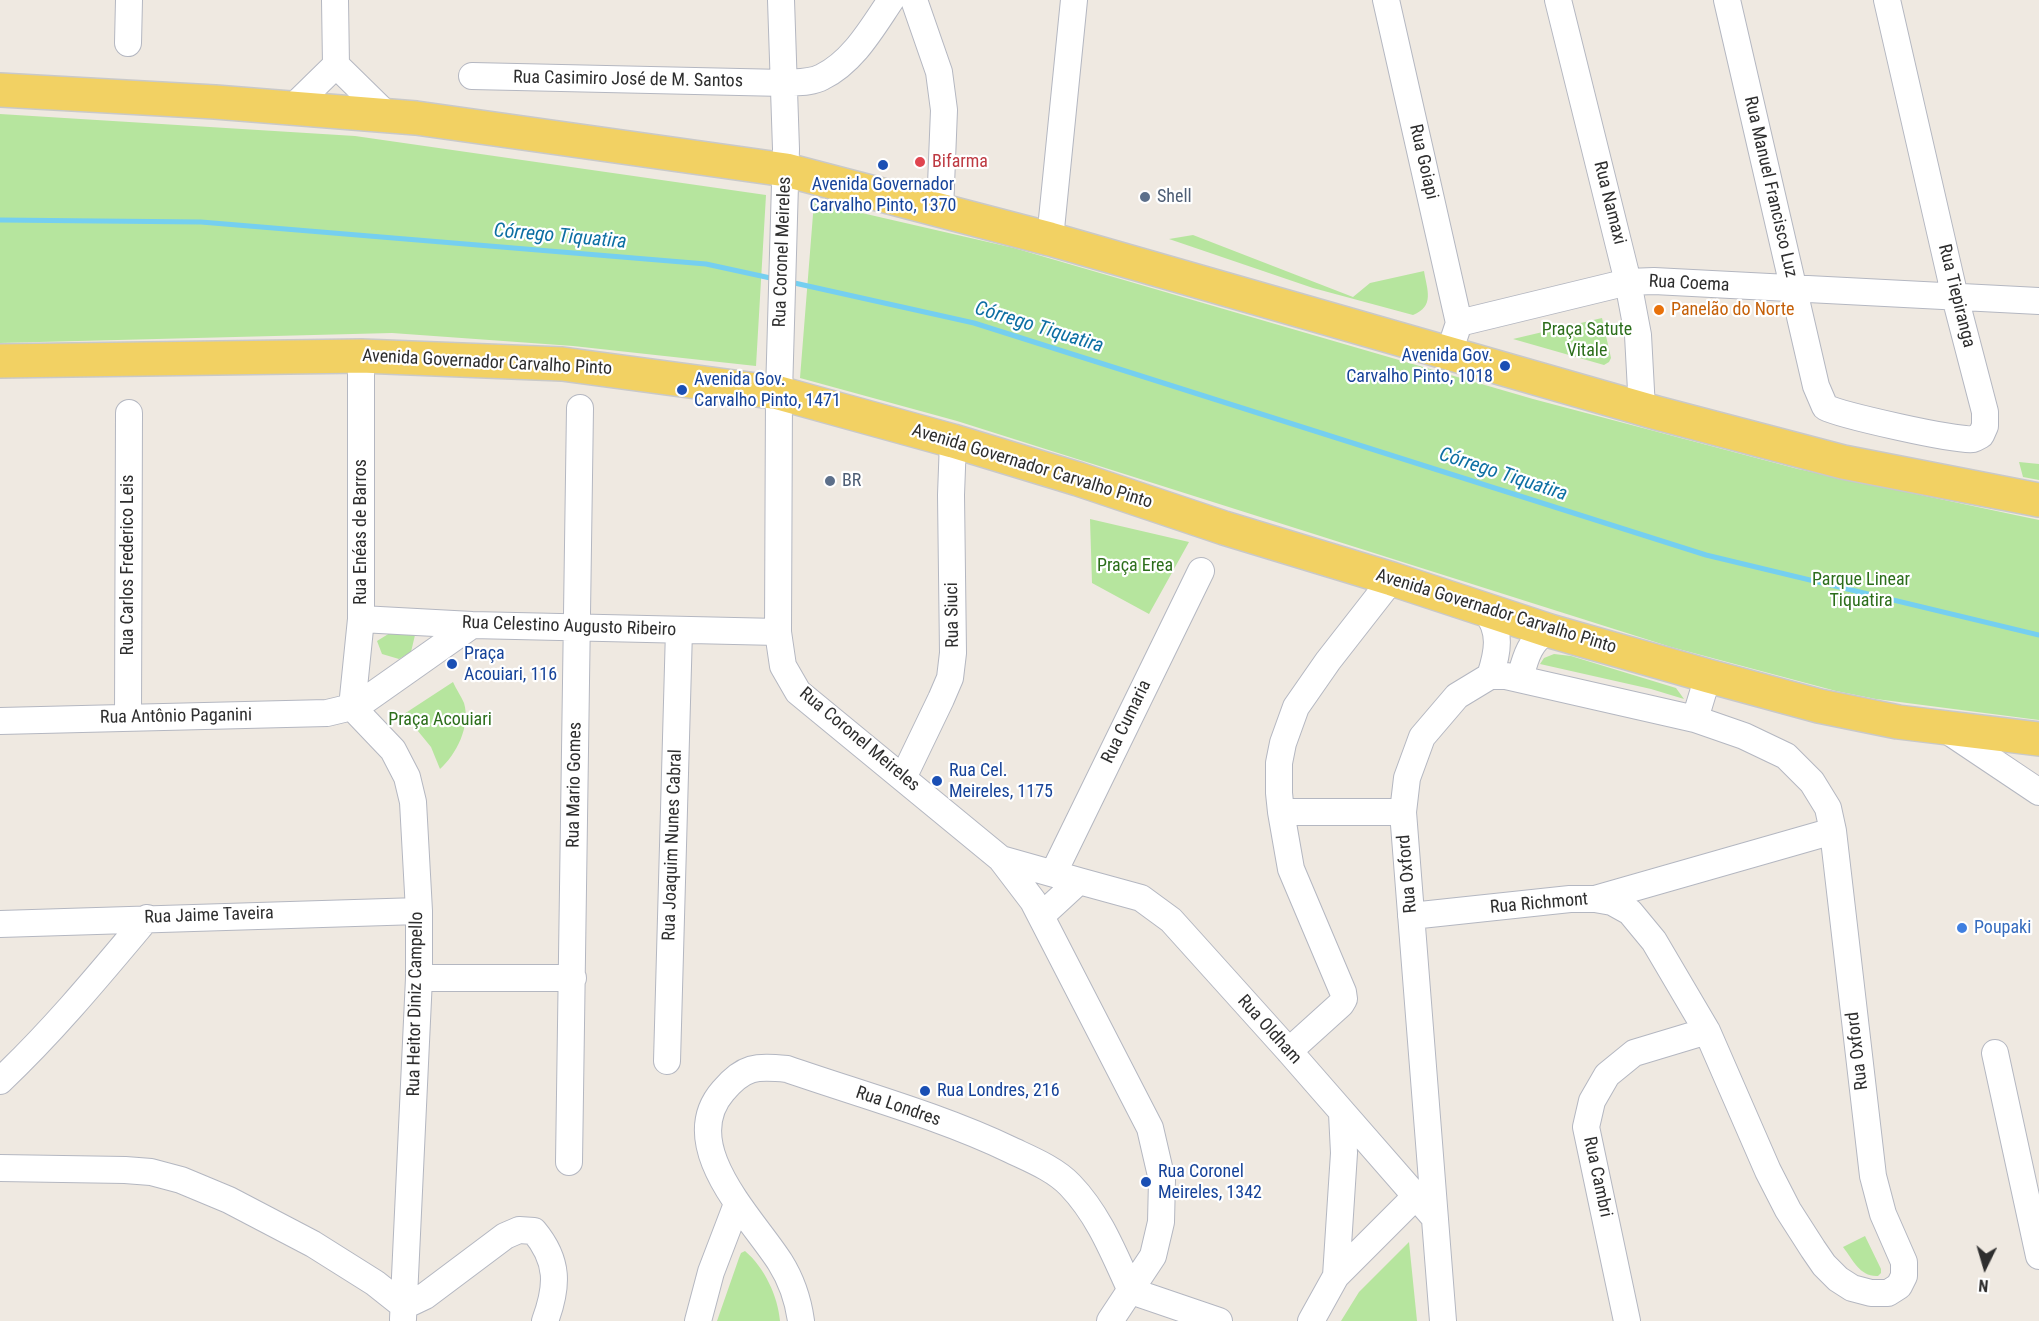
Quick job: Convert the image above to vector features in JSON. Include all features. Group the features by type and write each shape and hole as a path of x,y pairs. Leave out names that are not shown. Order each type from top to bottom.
{"main road":[{"path":"0,90 292,108 428,120 786,170 1050,239 1454,338 1642,409 1843,462 2039,501"},
{"name":"Avenida Governador Carvalho Pinto","path":"0,361 361,356 581,365 779,393 953,441 1078,479 1224,528 1392,579 1550,631 1708,676 1819,706 1945,729 2039,739"}],"street":[{"path":"128,43 129,0"},
{"path":"335,0 336,65 388,116"},
{"name":"Rua Coronel Meireles","path":"781,0 786,170 779,393 778,632 783,666 798,692 1001,859 1033,901 1150,1128 1162,1180 1161,1222 1153,1256 1110,1321"},
{"name":"Rua Casimiro José de M. Santos","path":"472,76 784,83 821,78 846,60 891,0"},
{"path":"914,0 939,72 944,110 940,210"},
{"path":"1050,239 1074,0"},
{"name":"Rua Goiapi","path":"1386,0 1454,338"},
{"name":"Rua Namaxi","path":"1558,0 1628,282 1638,335 1642,409"},
{"name":"Rua Manuel Francisco Luz","path":"1727,0 1816,386 1826,407"},
{"name":"Rua Tiepiranga","path":"1826,407 1842,414 1946,436 1972,439 1982,435 1985,426 1985,412 1955,297 1887,0"},
{"path":"292,108 336,65"},
{"name":"Rua Coema","path":"1454,338 1628,282 1654,281 1793,290 2039,300"},
{"name":"Rua Enéas de Barros","path":"352,708 361,619 361,356"},
{"name":"Rua Mario Gomes","path":"569,1162 580,408"},
{"name":"Rua Carlos Frederico Leis","path":"128,717 129,413"},
{"name":"Rua Siuci","path":"903,778 950,678 953,653 951,495 953,441"},
{"name":"Rua Cumaria","path":"1054,872 1201,572"},
{"path":"1289,1051 1341,1004 1344,992 1291,869 1281,812 1279,763 1283,743 1296,707 1328,661 1392,579"},
{"path":"1485,610 1497,631 1497,650 1490,676"},
{"name":"Rua Celestino Augusto Ribeiro","path":"361,619 472,625 778,632"},
{"path":"352,708 472,625"},
{"name":"Rua Joaquim Nunes Cabral","path":"667,1061 679,630"},
{"path":"1520,678 1531,647 1541,634 1550,631"},
{"name":"Rua Oxford","path":"1443,1321 1403,812 1407,778 1422,736 1457,696 1490,676 1520,678 1695,718 1744,736 1786,756 1812,782 1828,808 1833,831 1873,1176 1883,1214 1904,1262 1904,1276 1899,1286 1888,1293 1871,1293 1852,1288 1838,1279 1824,1265 1788,1210 1773,1181 1707,1031"},
{"path":"1695,718 1708,676"},
{"name":"Rua Antônio Paganini","path":"0,721 327,713 352,708"},
{"name":"Rua Heitor Diniz Campello","path":"352,708 393,750 407,777 413,802 419,911 419,978 403,1313"},
{"path":"1945,729 2039,792"},
{"path":"1281,812 1403,812"},
{"path":"1595,899 1833,831"},
{"name":"Rua Oldham","path":"1001,859 1141,898 1171,920 1434,1217"},
{"path":"1041,916 1079,880"},
{"name":"Rua Richmont","path":"1411,916 1570,899 1612,902 1630,912 1654,941 1707,1031"},
{"name":"Rua Jaime Taveira","path":"0,924 419,911"},
{"path":"0,1082 25,1058 147,918"},
{"path":"419,978 573,978"},
{"name":"Rua Cambri","path":"1628,1321 1586,1127 1592,1101 1607,1075 1634,1053 1707,1031"},
{"path":"1995,1053 2039,1256"},
{"name":"Rua Londres","path":"801,1321 798,1297 781,1263 737,1204 714,1160 707,1129 713,1102 736,1075 762,1067 788,1069 973,1132 1034,1161 1068,1183 1085,1202 1102,1227 1131,1292"},
{"path":"1336,1276 1344,1153 1342,1113"},
{"path":"0,1168 125,1170 151,1172 181,1180 229,1200 313,1244 375,1283 403,1313 505,1236 519,1230 534,1232 543,1242 550,1256 555,1277 553,1299 546,1321"},
{"path":"1311,1321 1336,1276 1416,1196"},
{"path":"698,1321 711,1272 737,1204"},
{"path":"1131,1292 1219,1321"}],"green space":[{"path":"0,114 355,136 766,195 756,366 573,346 392,333 0,343"},
{"name":"Parque Linear Tiquatira","path":"814,202 1014,248 1533,399 1798,469 2039,520 2039,720 1876,699 1836,691 1671,647 957,421 800,378"},
{"path":"1193,235 1353,297 1370,283 1424,271 1428,291 1427,302 1420,311 1413,315 1313,288 1169,239"},
{"name":"Praça Satute Vitale","path":"1602,318 1611,358 1604,365 1513,339"},
{"path":"2019,462 2039,464 2039,480 2023,477"},
{"name":"Praça Erea","path":"1090,519 1189,542 1149,614 1092,583"},
{"path":"398,628 415,635 411,652 399,659 382,654 377,641"},
{"path":"1554,654 1571,656 1676,688 1684,699 1651,689 1540,664 1544,658"},
{"name":"Praça Acouiari","path":"453,682 464,703 466,712 464,730 456,748 440,769 431,747 404,714"},
{"path":"1865,1236 1881,1269 1878,1276 1862,1271 1843,1247"},
{"path":"1409,1242 1417,1321 1341,1321 1359,1292"},
{"path":"745,1251 758,1265 769,1283 779,1311 780,1321 717,1321 741,1253"}],"waterway":[{"name":"Córrego Tiquatira","path":"0,220 201,222 706,264 775,279"},
{"name":"Córrego Tiquatira","path":"790,282 974,323 1706,555 2039,635"}],"place":[{"name":"Bifarma","path":"920,162"},
{"name":"Avenida Governador Carvalho Pinto, 1370","path":"883,165"},
{"name":"Shell","path":"1145,197"},
{"name":"Panelão do Norte","path":"1659,310"},
{"name":"Avenida Gov. Carvalho Pinto, 1018","path":"1505,366"},
{"name":"Avenida Gov. Carvalho Pinto, 1471","path":"682,390"},
{"name":"BR","path":"830,481"},
{"name":"Praça Acouiari, 116","path":"452,664"},
{"name":"Rua Cel. Meireles, 1175","path":"937,781"},
{"name":"Poupaki","path":"1962,928"},
{"name":"Rua Londres, 216","path":"925,1091"},
{"name":"Rua Coronel Meireles, 1342","path":"1146,1182"}]}
